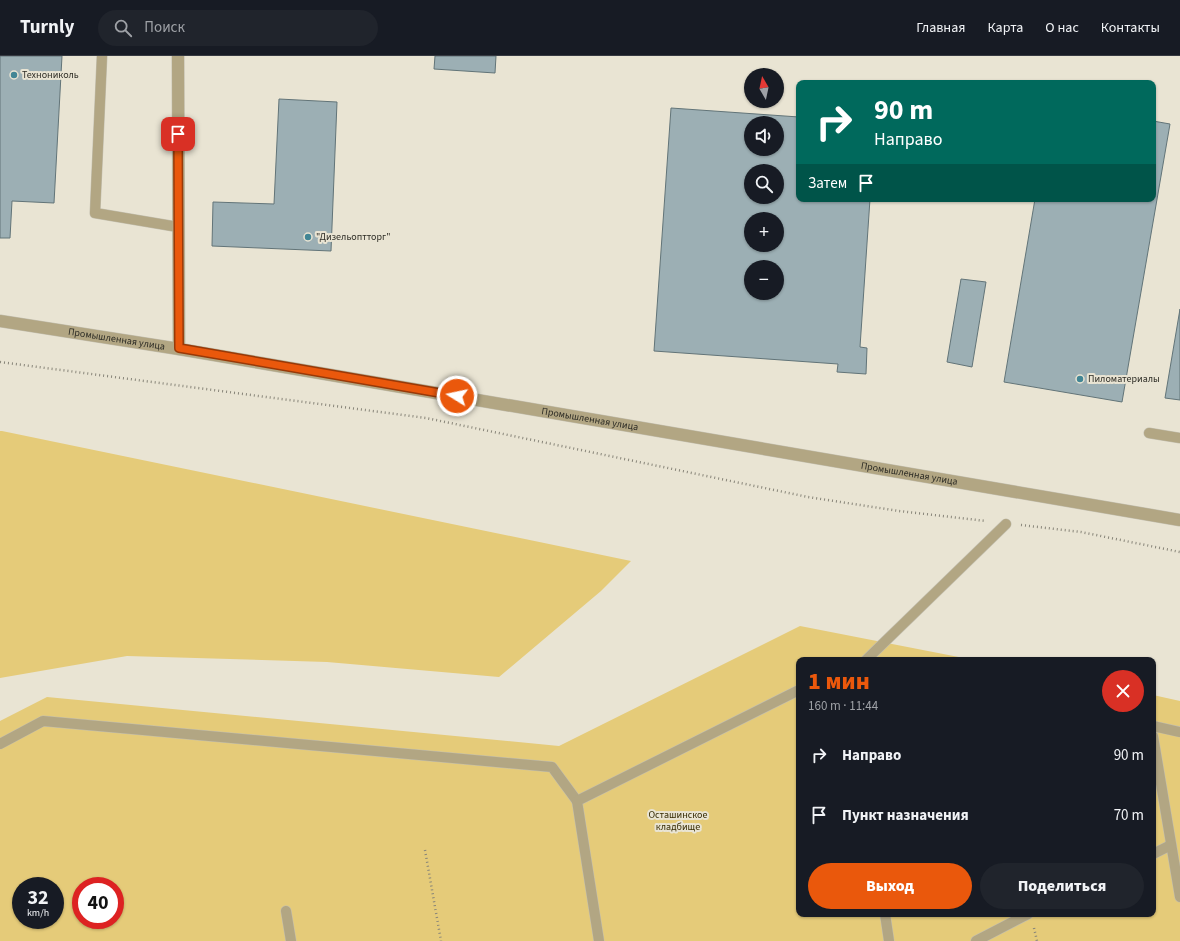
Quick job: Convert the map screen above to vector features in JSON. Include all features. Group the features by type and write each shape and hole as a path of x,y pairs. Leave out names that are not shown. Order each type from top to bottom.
{"street":[{"path":"178,56 179,348"},
{"name":"Промышленная улица","path":"0,321 179,348 1180,520"}],"lane":[{"path":"102,56 95,213 178,227"},
{"path":"1148,433 1180,438"},
{"path":"869,657 1006,524"},
{"path":"577,801 796,692"},
{"path":"0,744 43,721 552,767 577,801 599,941"},
{"path":"1156,727 1180,732"},
{"path":"1156,754 1180,896"},
{"path":"1156,852 1171,845"},
{"path":"286,911 291,941"},
{"path":"885,917 889,941"},
{"path":"976,941 1022,917"}],"path":[{"path":"0,362 426,418 808,498 899,511 1081,532 1180,552"},
{"path":"425,850 441,941"}],"green space":[{"path":"0,431 631,561 601,591 499,677 327,662 127,656 0,678"},
{"name":"Осташинское кладбище","path":"800,626 959,657 796,657 796,917 1156,917 1156,696 1180,701 1180,941 0,941 0,721 47,697 559,746"}],"building":[{"path":"0,56 62,56 54,203 12,201 10,238 0,238"},
{"path":"435,56 496,56 495,73 434,69"},
{"path":"279,99 337,102 331,251 212,246 213,202 274,204"},
{"path":"671,108 796,117 796,202 870,202 860,347 867,348 866,374 837,372 838,364 654,351"},
{"path":"1156,122 1170,124 1122,402 1004,382 1034,202 1156,202"},
{"path":"961,279 986,282 972,367 947,362"},
{"path":"1180,309 1180,400 1165,398"}],"place":[{"name":"Технониколь","path":"14,75"},
{"name":"\"Дизельоптторг\"","path":"308,237"},
{"name":"Пиломатериалы","path":"1080,379"}],"route":[{"path":"178,134 179,348 457,396"}]}
